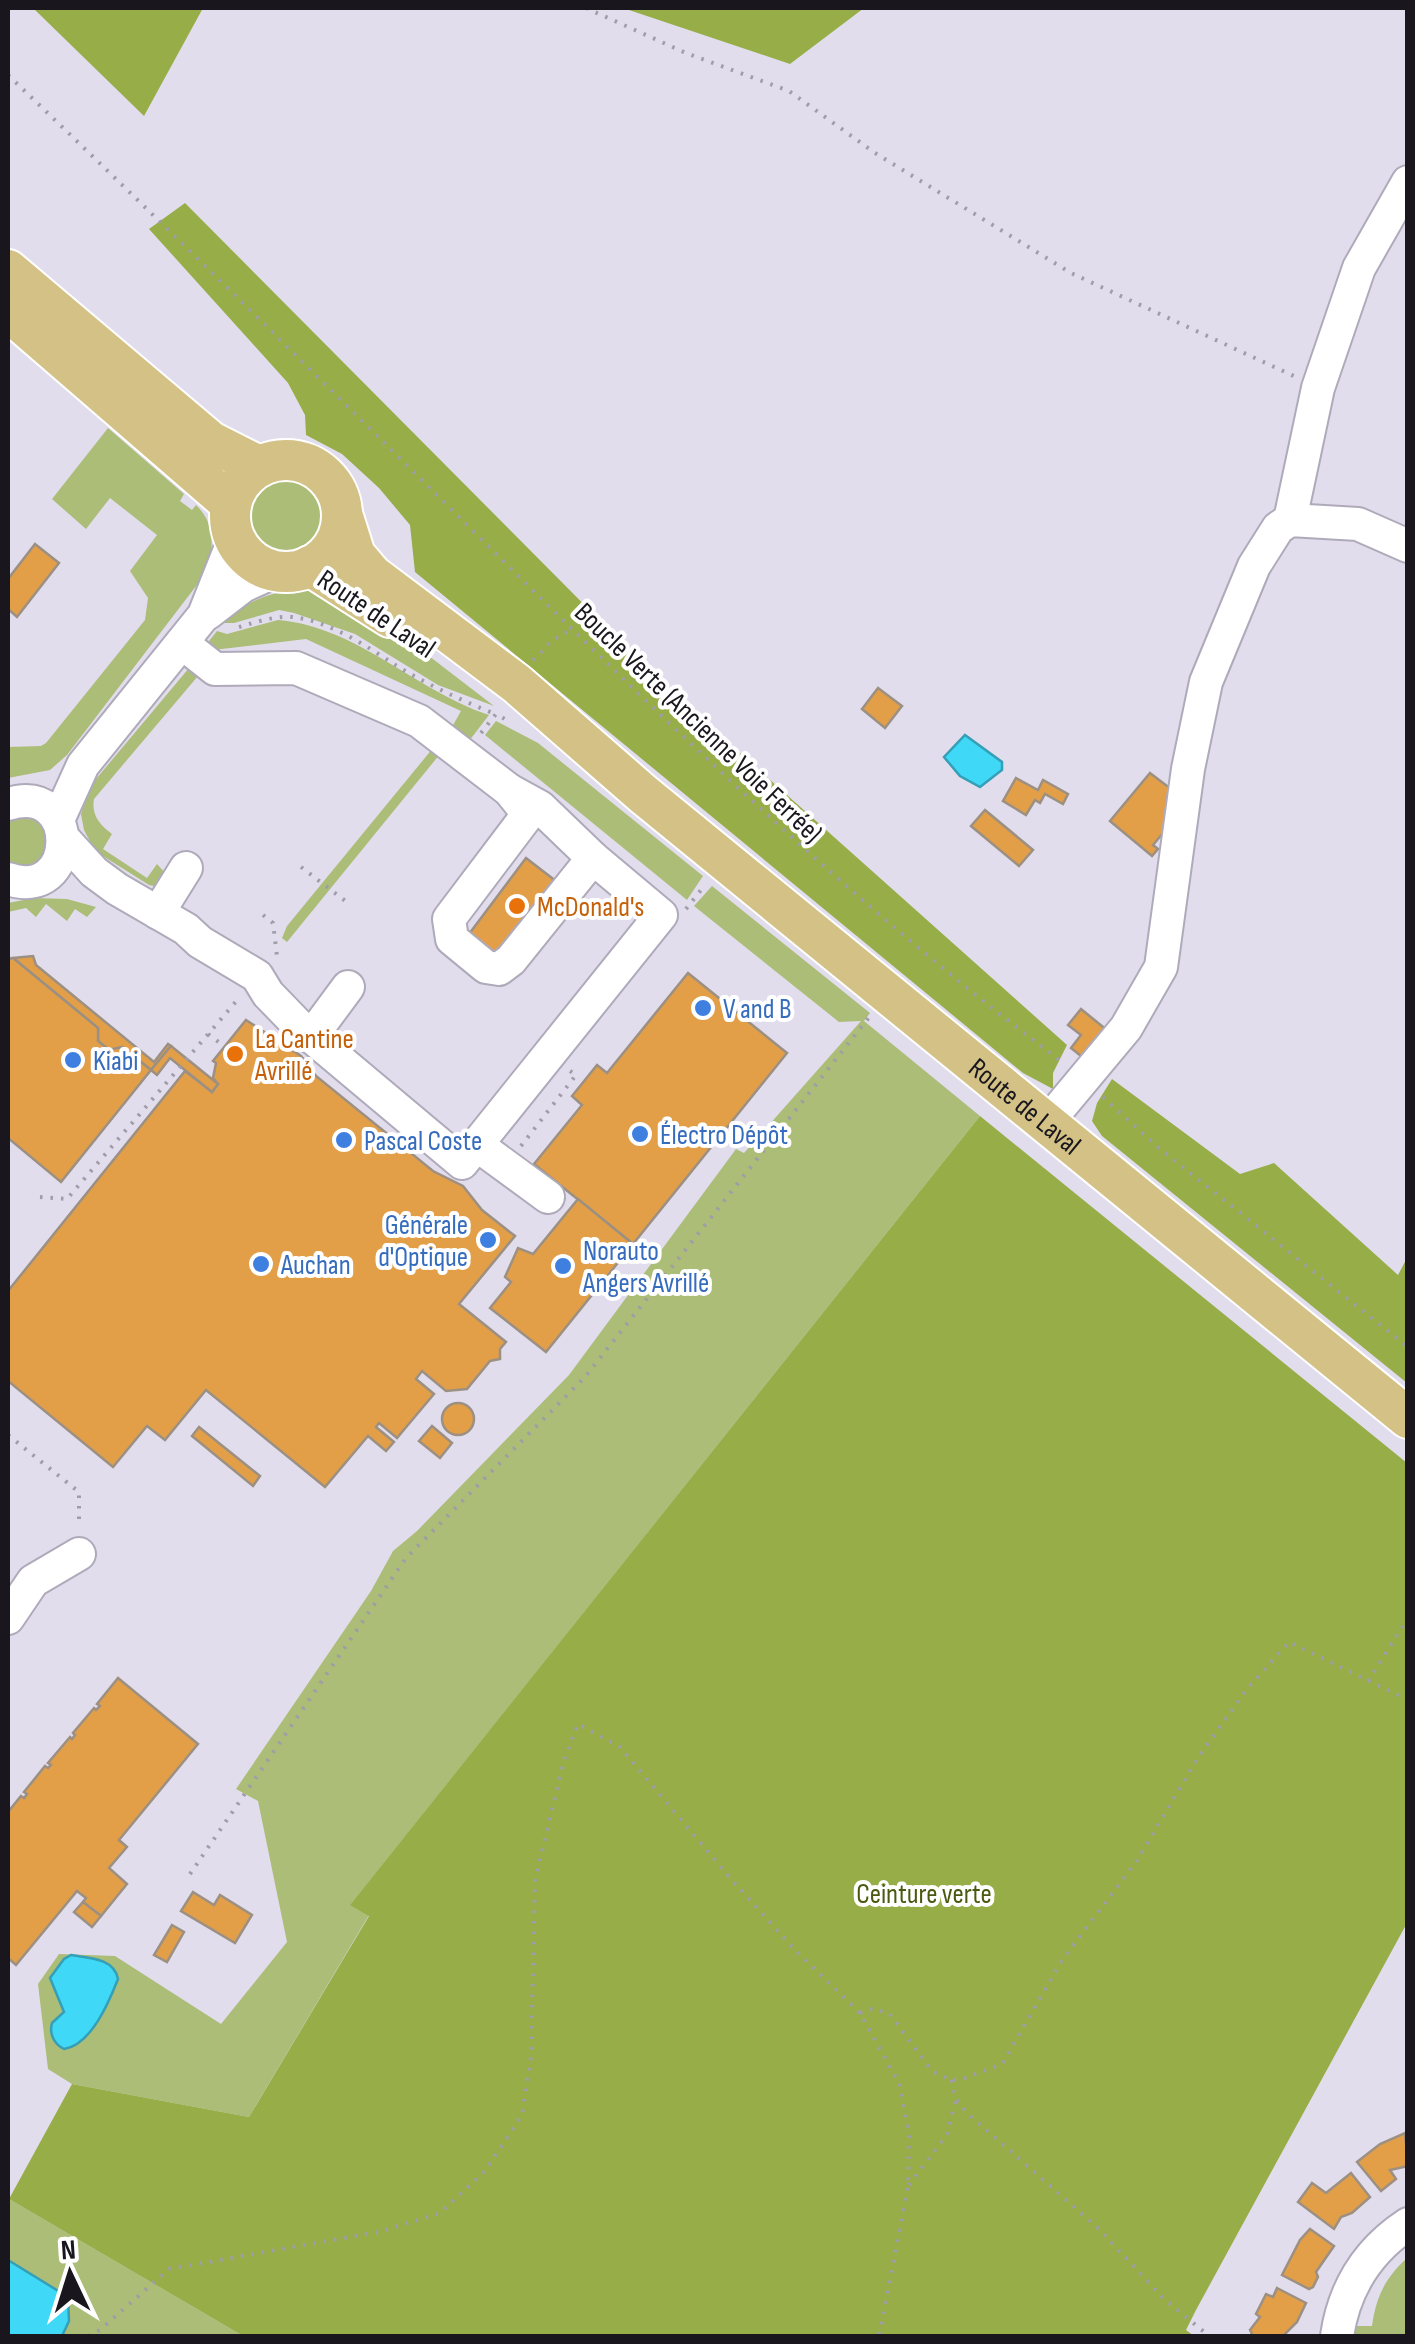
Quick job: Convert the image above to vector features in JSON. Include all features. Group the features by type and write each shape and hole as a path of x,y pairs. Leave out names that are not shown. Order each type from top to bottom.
{"main road":[{"path":"8,270 211,442 259,466"},
{"path":"8,311 233,521 248,557 293,569 330,550 342,517 332,482 320,470 303,462 285,460 259,466 242,481 233,521"},
{"name":"Route de Laval","path":"342,517 356,555 372,574 517,684 880,1003 1046,1124 1408,1418"},
{"name":"Route de Laval","path":"293,569 372,604 502,703 643,794"}],"street":[{"path":"1290,520 1318,388 1359,268 1408,182"},
{"path":"1046,1124 1126,1028 1160,967 1188,769 1206,682 1254,566 1278,528 1290,520 1358,524 1408,546"},
{"path":"217,622 233,521"},
{"path":"16,882 56,866 62,853 61,830 84,765 182,643 217,622 243,586 293,569"},
{"path":"182,643 215,670 282,668 310,672 430,727 508,790 526,811 526,817 449,918 452,940 486,968 499,969 511,960 593,858"},
{"path":"13,802 84,765"},
{"path":"13,802 43,806 94,872 257,976 268,994 311,1037 462,1163 661,915 540,807 508,790"},
{"path":"158,913 186,868"},
{"path":"16,882 117,890"},
{"path":"311,1037 348,987"},
{"path":"477,1145 548,1197"},
{"path":"8,1618 33,1581 79,1554"},
{"path":"1336,2336 1347,2292 1362,2267 1380,2246 1408,2224"}],"path":[{"path":"586,8 686,54 790,91 875,153 1071,273 1318,388"},
{"name":"Boucle Verte (Ancienne Voie Ferrée)","path":"8,75 572,630 802,849 985,1004 1084,1079 1159,1148 1408,1347"},
{"path":"217,622 298,618 368,645 453,696 496,714 500,706"},
{"path":"526,673 535,657 572,630"},
{"path":"302,867 348,902"},
{"path":"683,913 712,878"},
{"path":"40,1197 66,1199 236,1000 253,993"},
{"path":"190,1874 406,1558 584,1377 880,1003"},
{"path":"207,1033 224,1046"},
{"path":"517,1150 576,1075"},
{"path":"8,1435 79,1492 79,1554"},
{"path":"1368,1681 1408,1618"},
{"path":"860,2013 872,2009 889,2013 932,2070 951,2080 1002,2064 1062,1960 1136,1862 1197,1759 1247,1689 1289,1642 1408,1700"},
{"path":"88,2336 169,2269 378,2232 440,2213 485,2171 522,2115 531,2057 534,1880 564,1760 578,1724 620,1747 793,1948 860,2013 899,2083 909,2136 908,2186 879,2336"},
{"path":"951,2080 956,2099 997,2141 1098,2228 1163,2298 1209,2336"},
{"path":"908,2186 946,2134 956,2099"}],"green space":[{"path":"33,8 203,8 144,116"},
{"path":"623,8 864,8 790,64"},
{"path":"185,203 666,687 1067,1045 1053,1073 1053,1089 1023,1073 415,572 410,525 379,488 342,454 306,435 305,415 288,383 149,229"},
{"path":"108,428 184,494 180,501 192,510 196,505 202,512 212,537 209,564 67,755 50,770 8,778 8,747 46,743 145,620 148,598 130,571 157,535 110,498 86,529 52,499"},
{"path":"288,474 316,485 327,513 316,541 288,552 260,541 249,513 260,485"},
{"path":"301,589 360,603 494,706 438,685 355,634 294,613 279,610 221,623 258,599"},
{"path":"278,620 334,634 436,691 489,715 469,741 452,727 461,711 306,639 213,650 205,646 217,631 227,634"},
{"path":"189,668 198,676 94,799 97,819 112,834 103,849 147,878 157,864 165,873 158,887 95,851 81,814 91,785"},
{"path":"496,721 538,743 703,876 687,900 485,735"},
{"path":"433,748 440,754 287,942 282,938 287,926"},
{"path":"17,811 50,825 45,859 29,867 8,861 8,816"},
{"path":"712,886 870,1013 864,1021 980,1116 351,1904 369,1915 249,2117 72,2084 48,2069 38,1984 59,1954 115,1956 221,2024 287,1942 258,1801 236,1789 371,1591 393,1551 569,1375 736,1149 744,1153 861,1021 839,1022 694,906"},
{"path":"34,898 67,899 96,907 87,917 75,909 67,921 46,904 36,917 26,908 8,912 8,903"},
{"path":"1112,1079 1240,1174 1274,1163 1398,1275 1407,1258 1407,1383 1102,1136 1092,1121 1097,1103"},
{"name":"Ceinture verte","path":"980,1116 1407,1463 1407,1923 1196,2310 1186,2330 1194,2336 243,2336 9,2199 72,2084 249,2117 369,1916 350,1905"},
{"path":"9,2199 243,2336 8,2336"},
{"path":"1407,2258 1407,2336 1349,2336 1351,2326 1372,2326 1383,2289"}],"water":[{"path":"965,735 1002,762 1002,770 980,787 960,776 944,757"},
{"path":"71,1955 106,1963 118,1979 91,2031 74,2046 64,2049 52,2035 52,2023 64,2012 50,1978"},
{"path":"8,2260 68,2297 69,2321 62,2336 8,2336"}],"building":[{"path":"35,544 59,563 17,617 8,609 8,579"},
{"path":"878,688 902,706 885,728 862,709"},
{"path":"1150,773 1175,792 1173,821 1153,845 1158,849 1152,856 1110,821"},
{"path":"1016,778 1038,790 1043,780 1068,794 1063,804 1045,794 1040,803 1035,800 1026,815 1003,801"},
{"path":"985,810 1033,850 1019,866 971,826"},
{"name":"McDonald's","path":"526,858 561,885 497,963 466,938"},
{"path":"33,956 36,965 154,1062 168,1044 171,1046 151,1070 122,1047 109,1050 98,1041 98,1028 13,958"},
{"name":"Kiabi","path":"13,958 98,1028 98,1041 109,1050 122,1047 151,1070 61,1182 8,1138 8,959"},
{"name":"Électro Dépôt","path":"688,973 787,1053 633,1244 534,1164 582,1105 572,1096 597,1065 607,1073"},
{"path":"1081,1009 1108,1031 1086,1060 1071,1048 1081,1035 1068,1025"},
{"name":"Auchan","path":"246,1020 301,1056 316,1076 433,1171 463,1186 482,1210 515,1236 459,1304 506,1342 500,1349 500,1359 490,1361 467,1389 446,1391 422,1371 416,1379 434,1394 397,1438 379,1423 376,1427 394,1442 386,1451 368,1436 325,1487 206,1390 165,1440 147,1426 113,1467 8,1381 8,1291 185,1071 212,1092 218,1084 213,1078 213,1061"},
{"path":"171,1046 218,1084 212,1092 170,1058 157,1075 151,1070"},
{"name":"Norauto Angers Avrillé","path":"578,1199 633,1244 546,1352 490,1308 511,1282 505,1277 518,1248 533,1254"},
{"path":"458,1403 469,1408 474,1419 469,1430 458,1435 447,1430 442,1419 447,1408"},
{"path":"432,1426 452,1443 440,1458 419,1441"},
{"path":"199,1427 260,1476 253,1486 192,1436"},
{"path":"118,1678 198,1744 119,1840 127,1847 109,1868 127,1884 101,1916 83,1902 86,1898 77,1891 16,1965 8,1958 8,1812 21,1796 24,1798 24,1792 45,1766 51,1765 48,1763 72,1739 94,1708 100,1706 97,1704"},
{"path":"193,1892 214,1905 220,1895 252,1915 235,1943 181,1911"},
{"path":"83,1902 101,1916 92,1927 74,1912"},
{"path":"172,1925 184,1932 167,1962 154,1955"},
{"path":"1405,2133 1408,2166 1390,2170 1396,2179 1381,2191 1357,2162 1380,2144"},
{"path":"1351,2173 1370,2197 1341,2217 1334,2229 1298,2202 1312,2183 1326,2193"},
{"path":"1310,2229 1334,2246 1309,2289 1282,2275"},
{"path":"1277,2288 1306,2303 1297,2322 1283,2336 1253,2336 1250,2330 1260,2317 1256,2314 1266,2294 1273,2297"}],"place":[{"name":"McDonald's","path":"517,906"},
{"name":"V and B","path":"703,1008"},
{"name":"La Cantine Avrillé","path":"235,1054"},
{"name":"Kiabi","path":"73,1060"},
{"name":"Électro Dépôt","path":"640,1134"},
{"name":"Pascal Coste","path":"344,1140"},
{"name":"Générale d'Optique","path":"488,1240"},
{"name":"Auchan","path":"261,1264"},
{"name":"Norauto Angers Avrillé","path":"563,1266"}]}
